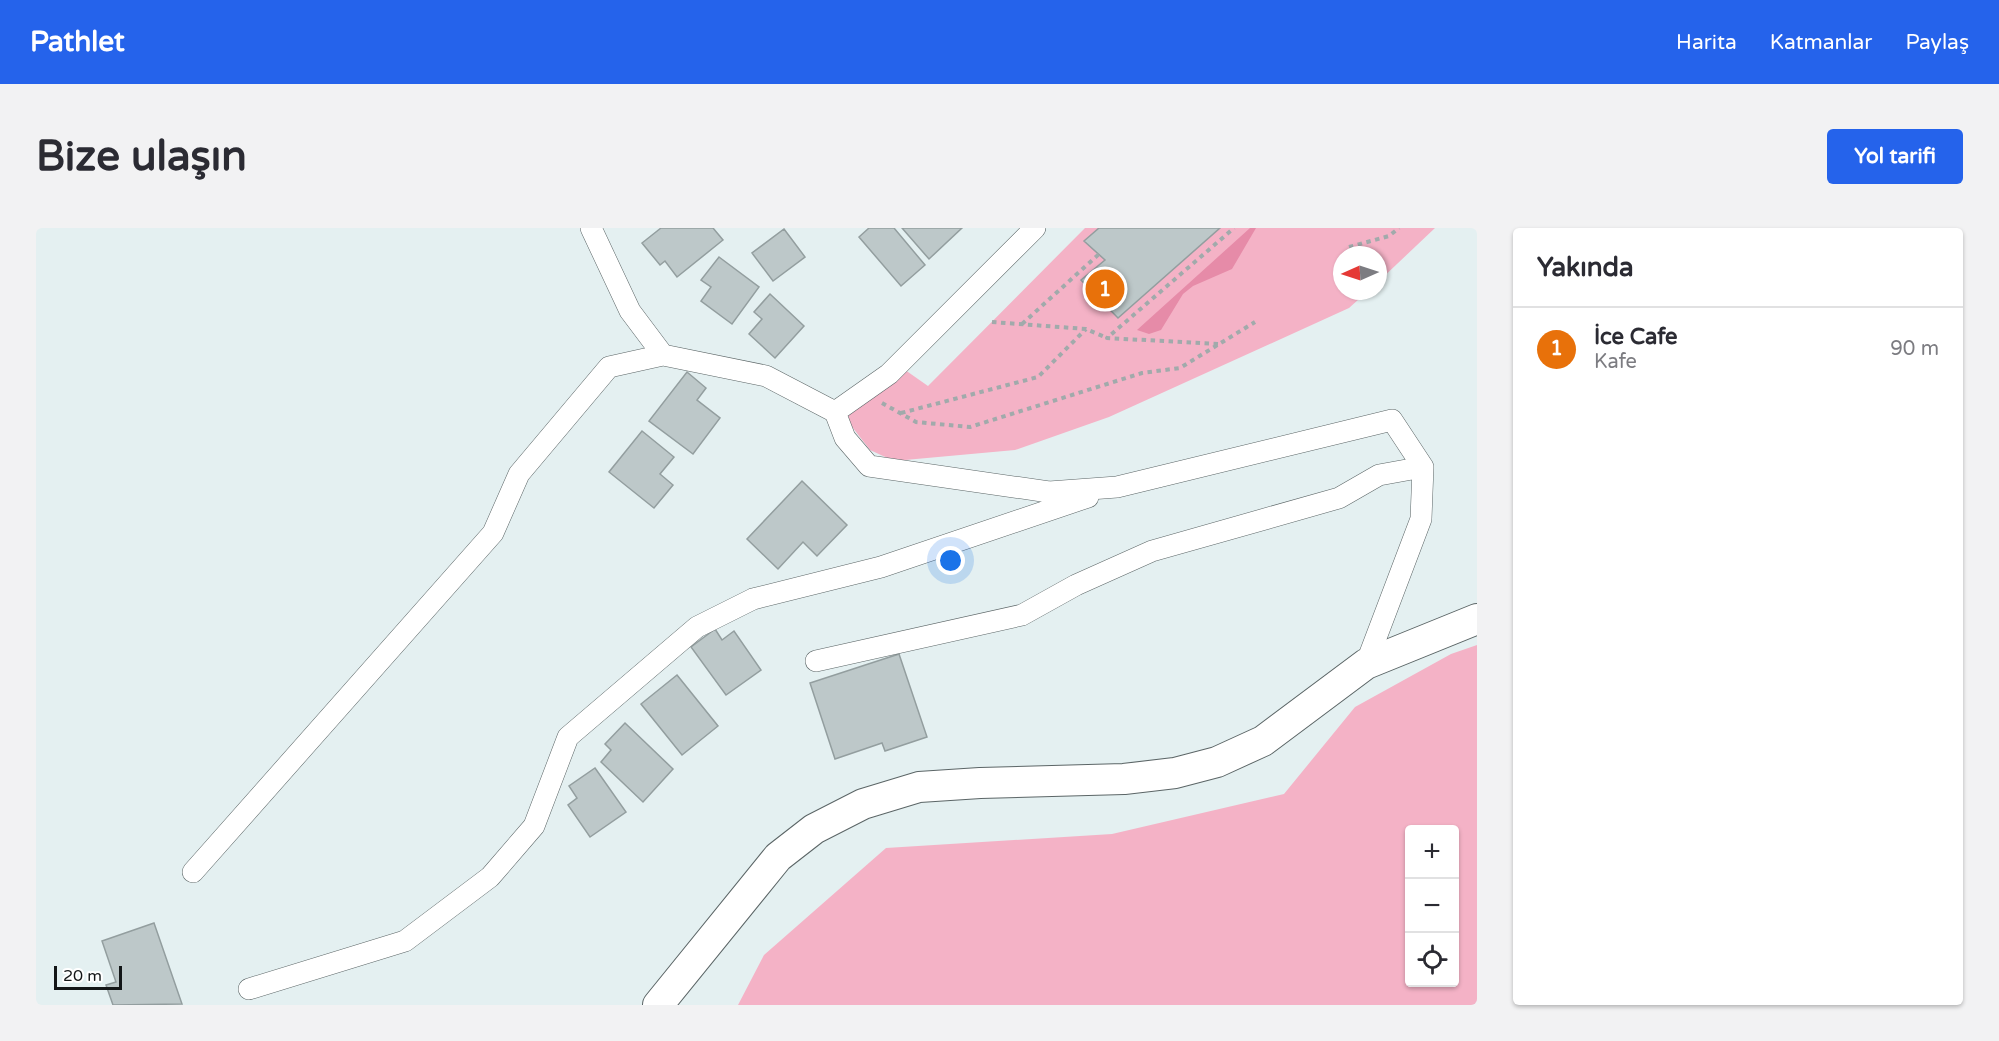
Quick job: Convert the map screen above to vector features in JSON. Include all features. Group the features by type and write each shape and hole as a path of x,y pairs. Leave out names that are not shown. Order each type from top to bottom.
{"street":[{"path":"591,228 630,311 663,355"},
{"path":"835,412 889,374 1035,228"},
{"path":"193,872 493,533 519,474 609,367 663,355 766,376 835,412 845,438 869,466 1049,492 1117,487"},
{"path":"249,989 405,941 490,877 534,826 568,737 697,627 753,599 881,567 1117,487 1392,420 1423,467 1421,519 1366,664"},
{"path":"816,661 1022,615 1076,585 1152,551 1339,498 1379,475 1423,467"},
{"path":"658,1005 778,857 814,829 863,804 919,787 1124,779 1175,773 1217,762 1263,741 1366,664 1477,619"}],"path":[{"path":"1107,338 1234,228"},
{"path":"1353,246 1389,236 1399,228"},
{"path":"1021,324 1099,254"},
{"path":"992,322 1086,329 1107,338 1218,344"},
{"path":"864,391 916,422 970,427 1142,374 1180,368 1255,322"},
{"path":"900,413 1038,376 1086,329"}],"shaded area":[{"path":"1085,228 1435,228 1387,273 1387,246 1333,246 1333,300 1358,300 1349,308 1109,417 1015,450 894,461 870,450 832,401 898,365 928,386"},
{"path":"1250,228 1256,228 1232,269 1193,286 1183,294 1161,330 1149,334 1137,330"},
{"path":"1477,645 1477,1005 738,1005 764,955 886,848 1112,834 1284,794 1355,707 1451,654"}],"building":[{"path":"661,228 713,228 723,240 677,277 665,261 660,265 642,243"},
{"path":"869,228 894,228 925,265 901,286 859,237"},
{"path":"902,228 962,228 929,259"},
{"path":"1099,228 1220,228 1118,318 1081,280 1105,260 1084,241"},
{"path":"784,229 805,257 773,281 752,253"},
{"path":"719,257 759,287 732,324 701,301 711,287 701,280"},
{"path":"770,294 804,326 775,358 749,334 762,319 754,312"},
{"path":"687,372 706,388 697,400 720,418 693,454 649,421"},
{"path":"642,431 674,457 660,474 673,485 654,508 609,472"},
{"path":"802,481 847,525 817,556 803,542 778,569 747,539"},
{"path":"715,629 722,640 734,631 761,670 726,695 691,647"},
{"path":"899,654 927,737 885,751 882,743 835,759 810,683"},
{"path":"677,675 718,726 682,755 641,704"},
{"path":"625,723 673,769 643,802 601,762 611,750 605,744"},
{"path":"595,768 626,812 590,837 568,805 577,798 569,786"},
{"path":"154,923 182,1004 113,1005 106,985 116,982 102,941"}],"place":[{"name":"İce Cafe","path":"1105,289"}]}
